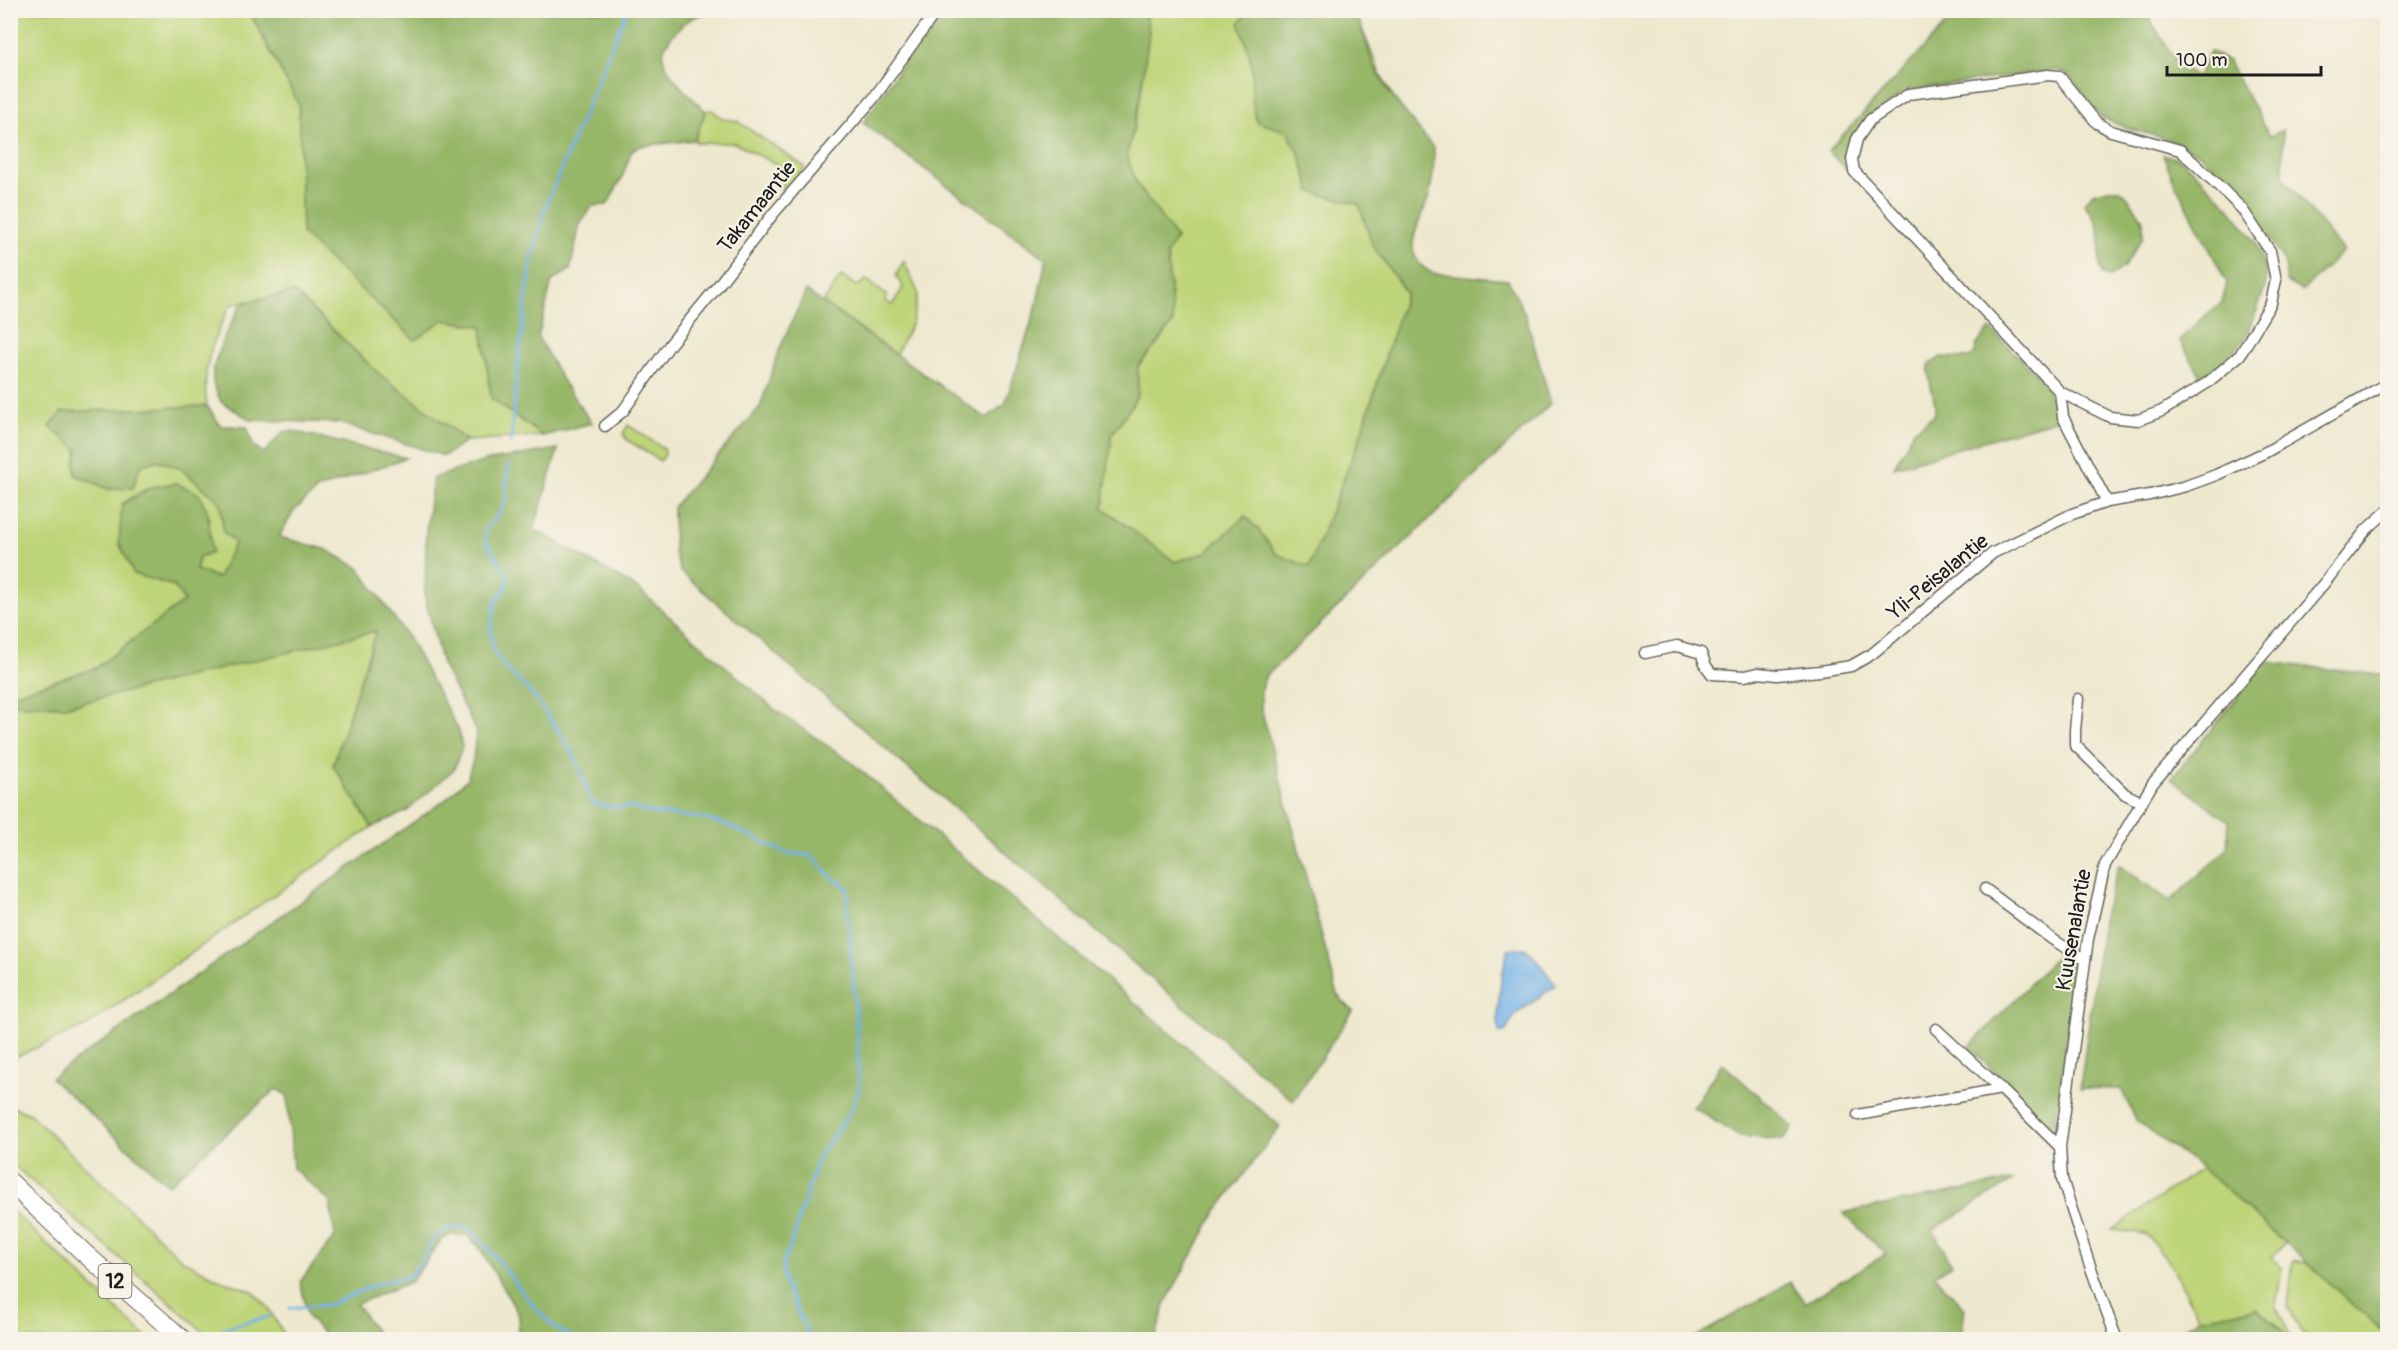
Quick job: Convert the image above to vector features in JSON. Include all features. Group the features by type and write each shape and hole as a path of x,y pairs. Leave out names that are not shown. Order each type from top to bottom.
{"highway":[{"name":"12","path":"10,1182 183,1340"},
{"path":"49,1220 106,1284 163,1340"}],"street":[{"name":"Takamaantie","path":"605,426 623,411 671,343 773,214 873,99 937,10"},
{"path":"2060,392 2110,417 2138,420 2162,411 2207,383 2240,355 2271,303 2276,280 2270,251 2242,209 2180,150 2111,132 2097,123 2059,76 2048,75 1909,94 1870,120 1857,139 1852,159 1854,171 2060,392 2064,417 2107,502"},
{"name":"Yli-Peisalantie","path":"1645,653 1677,646 1701,653 1712,674 1777,675 1851,666 1872,654 1994,553 2072,514 2107,502 2150,495 2216,475 2266,452 2388,383"},
{"name":"Kuusenalantie","path":"2117,1340 2062,1179 2060,1147 2085,960 2105,865 2153,783 2319,590 2366,530 2388,510"},
{"path":"2078,699 2074,730 2076,745 2125,794 2141,802"},
{"path":"1985,889 2085,960"},
{"path":"1936,1029 2060,1147"},
{"path":"1858,1115 2001,1089"}],"green space":[{"path":"16,11 249,11 299,105 302,234 443,320 482,326 491,398 543,436 467,441 377,372 294,292 230,305 218,330 207,366 207,406 62,412 79,450 75,463 76,475 108,489 133,488 140,466 158,460 181,469 220,502 224,533 236,542 219,578 196,570 199,557 176,483 148,488 122,504 134,574 174,586 184,601 96,668 10,695 10,31"},
{"path":"249,11 726,11 701,15 689,20 674,34 664,51 665,63 674,78 706,111 694,140 641,146 632,150 622,178 607,205 592,206 580,224 570,270 552,281 538,337 565,385 592,423 543,436 491,398 482,326 443,320 415,340 302,234 299,105"},
{"path":"938,11 1144,11 1149,31 1140,100 1127,156 1136,183 1176,238 1167,253 1173,322 1138,366 1138,393 1112,434 1103,508 1175,562 1205,553 1245,516 1258,529 1276,554 1309,567 1359,440 1406,293 1372,244 1359,204 1311,192 1300,155 1288,132 1257,122 1253,103 1251,64 1239,23 1249,11 1356,11 1373,64 1389,92 1434,149 1430,190 1414,237 1415,257 1432,273 1508,280 1525,314 1551,403 1265,677 1261,692 1261,708 1338,996 1353,1011 1293,1101 680,571 674,551 673,507 760,407 780,348 806,291 986,418 1005,404 1036,308 1046,259 863,123"},
{"path":"1144,11 1355,11 1381,76 1414,132 1289,135 1300,155 1311,192 1359,204 1372,244 1406,293 1359,440 1313,560 1309,567 1288,559 1266,675 1257,688 1225,535 1205,553 1175,562 1103,508 1112,434 1138,393 1137,366 1159,342 1173,322 1167,253 1176,238 1136,183 1127,156 1140,100 1149,31"},
{"path":"1958,11 2144,11 2179,65 2198,77 2210,51 2228,61 2270,136 2283,130 2283,177 2343,251 2302,291 2287,282 2283,259 2233,186 2200,154 2167,139 2126,128 2102,118 2069,75 2056,70 1907,90 1868,119 1848,161 1847,170 1828,151"},
{"path":"712,110 724,119 737,121 805,167 786,193 781,190 784,178 776,164 734,143 697,143 694,140 706,111"},
{"path":"2163,154 2183,161 2223,200 2256,242 2266,271 2265,288 2247,336 2220,366 2202,378 2180,341 2222,302 2227,283 2173,179"},
{"path":"2119,189 2128,197 2143,220 2143,237 2124,267 2110,277 2103,275 2100,269 2098,226 2084,204 2093,193"},
{"path":"904,261 918,293 912,323 896,354 823,303 841,276 857,286 867,280 887,296 885,301 892,305 903,288 896,275"},
{"path":"294,292 377,372 467,441 444,456 339,423 251,420 221,402 213,383 213,369 224,337 242,303"},
{"path":"1990,329 2055,392 2059,419 1894,467 1914,430 1935,414 1928,372 1929,365 1941,357 1970,358 1975,354 1976,345"},
{"path":"207,406 221,426 247,427 253,445 264,453 283,432 292,431 406,458 318,489 294,511 279,537 325,549 359,568 409,639 459,731 462,747 454,769 407,811 372,827 333,765 376,631 68,706 11,704 11,695 96,668 184,601 174,586 134,574 119,543 122,504 149,488 176,483 199,494 208,513 212,552 199,557 196,570 218,578 235,542 224,533 220,502 181,469 158,460 140,466 133,488 108,489 76,475 75,463 78,450 50,427 62,412"},
{"path":"628,425 664,449 665,455 660,461 626,439 623,434"},
{"path":"558,449 534,529 637,588 774,709 851,762 1280,1126 1216,1212 1166,1302 1155,1339 518,1339 519,1315 479,1247 467,1235 452,1235 441,1240 411,1282 356,1304 381,1339 328,1339 308,1317 300,1282 335,1236 330,1202 293,1168 287,1095 276,1089 168,1185 51,1078 445,800 467,779 473,760 476,731 442,664 425,598 426,532 433,478 485,461"},
{"path":"377,630 333,765 372,827 88,1025 11,1059 11,704 68,706"},
{"path":"2266,662 2387,676 2387,1335 2202,1168 2137,1122 2121,1089 2080,1088 2104,913 2119,865 2170,901 2227,849 2229,821 2171,779"},
{"path":"2060,953 2078,963 2054,1131 1969,1047"},
{"path":"1722,1063 1793,1127 1783,1140 1738,1136 1693,1107"},
{"path":"11,1106 30,1114 181,1259 218,1279 252,1291 267,1306 287,1339 212,1339 11,1163"},
{"path":"2202,1168 2285,1243 2272,1257 2282,1268 2276,1305 2292,1339 2257,1308 2199,1318 2173,1268 2146,1234 2112,1230"},
{"path":"2014,1180 1933,1230 1952,1265 1934,1275 1965,1309 1961,1339 1815,1340 1798,1337 1792,1340 1692,1339 1790,1282 1805,1303 1886,1254 1843,1213"},
{"path":"11,1210 148,1339 11,1339"},
{"path":"2293,1261 2308,1264 2387,1335 2387,1339 2312,1339 2301,1332 2288,1307"},
{"path":"2257,1308 2290,1339 2167,1339 2199,1318"}],"water":[{"path":"1525,948 1556,985 1515,1015 1505,1032 1499,1033 1500,991 1508,949"}],"waterway":[{"path":"511,444 516,379 531,264 543,213 627,10"},
{"path":"508,465 506,500 497,517 486,529 486,542 509,577 505,589 496,601 491,628 493,650 505,668 536,698 566,742 593,803 608,807 629,807 658,814 701,818 724,824 786,853 813,856 830,876 848,888 847,906 858,1043 859,1090 851,1111 818,1157 791,1245 783,1262 783,1278 811,1340"},
{"path":"290,1308 328,1305 380,1283 408,1277 422,1261 435,1236 450,1228 468,1228 480,1239 545,1318 557,1329 578,1340"},
{"path":"223,1328 269,1317"}]}
